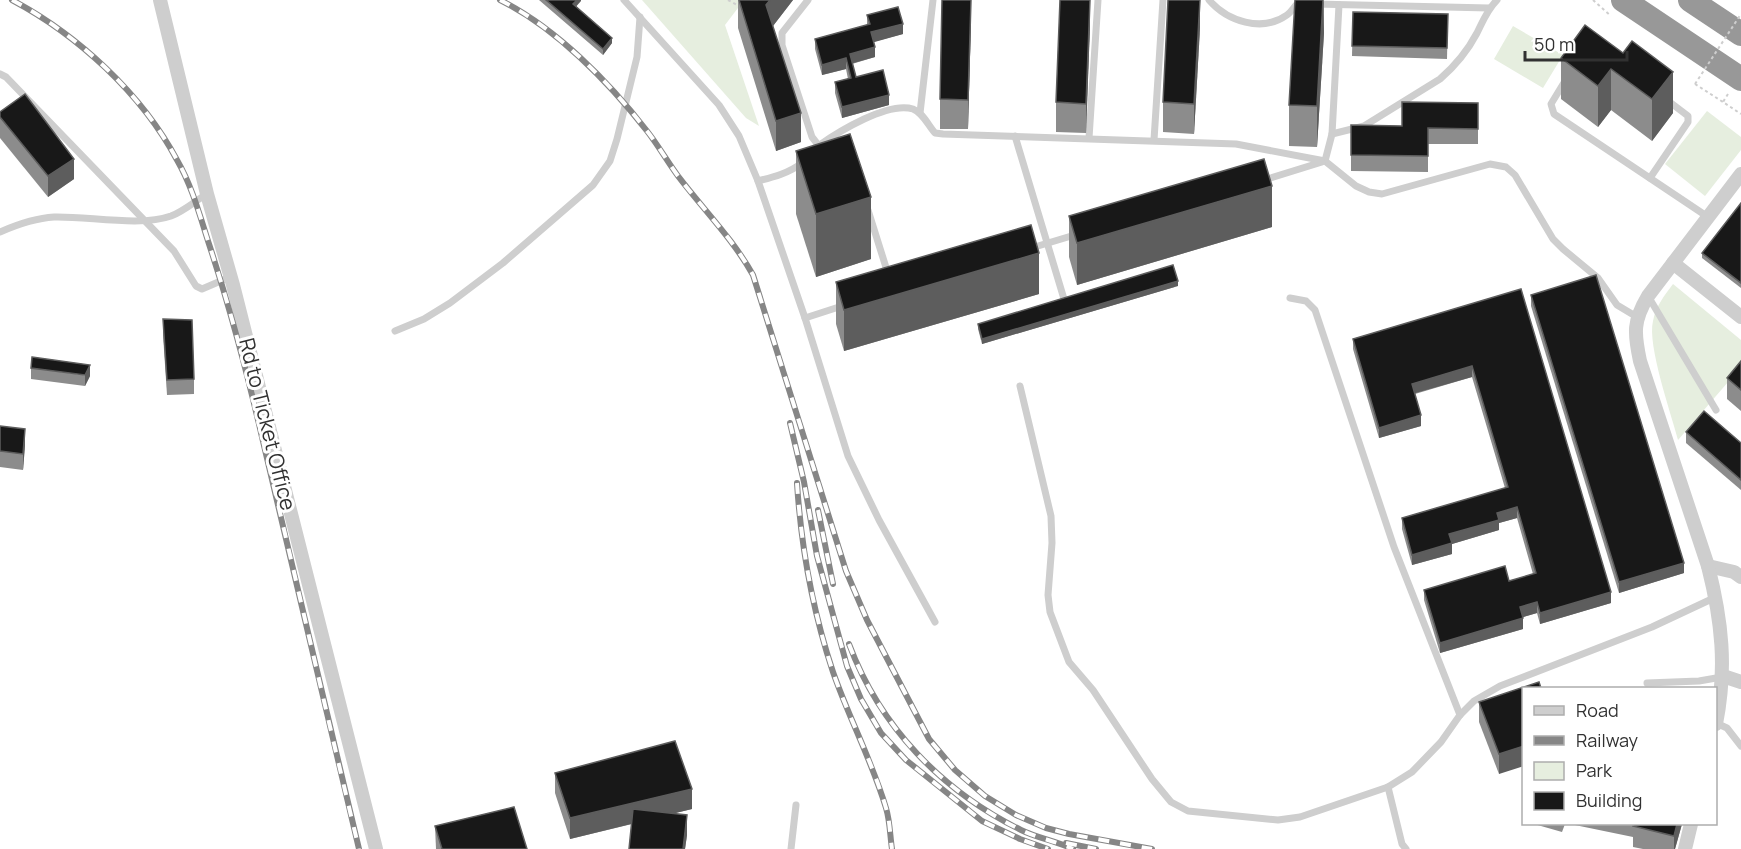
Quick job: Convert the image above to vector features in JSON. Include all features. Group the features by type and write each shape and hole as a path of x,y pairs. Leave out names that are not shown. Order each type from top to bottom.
{"highway":[{"path":"1623,0 1735,86"},
{"path":"1690,0 1741,34"}],"street":[{"name":"Rd to Ticket Office","path":"160,0 207,194 376,849"},
{"path":"1717,716 1723,676 1716,597 1708,566 1640,361 1635,327 1636,317 1648,297 1741,174"},
{"path":"1673,263 1741,317"},
{"path":"1708,566 1741,577"},
{"path":"1723,676 1741,682"},
{"path":"1685,849 1691,825"}],"lane":[{"path":"624,0 719,105 739,136 758,181 805,318 848,456 879,520 935,622"},
{"path":"808,0 782,33 782,45 816,149"},
{"path":"920,113 933,0"},
{"path":"1089,138 1098,0"},
{"path":"1154,140 1163,0"},
{"path":"1209,0 1227,16 1255,24 1274,21 1288,15 1297,2 1489,8"},
{"path":"1332,134 1364,126 1440,79 1469,46 1489,8 1497,0"},
{"path":"1325,161 1332,134 1340,5"},
{"path":"395,332 424,320 450,303 503,263 593,185 610,161 617,139 637,57 640,17"},
{"path":"1572,72 1551,104 1554,114 1708,217"},
{"path":"0,74 6,77 174,251 196,286 202,289 230,277"},
{"path":"1650,178 1688,122 1688,116 1665,98"},
{"path":"816,149 861,119 901,108 912,109 920,113 935,133 1236,144 1325,161 1356,186 1369,192 1382,194 1478,166 1490,164 1506,167 1515,175 1553,239 1598,278 1617,305 1636,317"},
{"path":"1015,136 1064,299"},
{"path":"816,149 827,149"},
{"path":"758,181 776,177 795,168 807,158"},
{"path":"1252,184 1325,161"},
{"path":"0,232 14,226 53,218 145,220 170,217 207,194"},
{"path":"866,204 890,280"},
{"path":"1015,253 1082,233"},
{"path":"1648,297 1716,410"},
{"path":"1290,298 1306,302 1315,310 1394,547 1460,714"},
{"path":"805,318 849,304"},
{"path":"1020,386 1051,516 1052,543 1048,595 1050,612 1069,662 1093,690 1152,779 1171,802 1188,811 1278,820 1300,817 1388,787 1412,772 1441,742 1460,714 1474,701 1500,686 1652,627 1716,597"},
{"path":"1647,683 1699,681 1723,676"},
{"path":"1717,723 1727,728 1741,746"},
{"path":"1388,787 1402,844 1406,849"},
{"path":"791,849 796,805"}],"path":[{"path":"728,0 739,6"},
{"path":"1741,14 1695,84 1741,114"},
{"path":"1723,102 1735,86"}],"green space":[{"path":"642,0 744,0 725,25 759,126 746,118"},
{"path":"1513,26 1563,55 1543,88 1494,59"},
{"path":"1707,111 1741,137 1741,150 1705,196 1665,164"},
{"path":"1673,284 1741,340 1741,367 1678,440 1656,362 1652,332 1656,311"}],"building":[{"path":"546,0 577,0 573,4 612,38 603,49"},
{"path":"739,0 770,0 766,5 801,113 776,121"},
{"path":"942,0 971,0 968,100 940,99"},
{"path":"1060,0 1090,0 1086,104 1056,102"},
{"path":"1168,0 1200,0 1194,104 1163,102"},
{"path":"1295,0 1323,0 1317,106 1289,105"},
{"path":"898,7 903,24 871,32 875,47 850,54 856,77 883,70 889,95 842,107 835,82 851,78 846,58 822,65 815,39 870,24 867,15"},
{"path":"1353,12 1448,14 1447,48 1352,46"},
{"path":"1585,25 1623,53 1632,41 1673,72 1652,99 1611,69 1598,86 1561,58"},
{"path":"25,94 74,159 48,176 0,117 0,112"},
{"path":"1402,102 1478,103 1478,129 1428,128 1428,156 1351,155 1351,125 1402,126"},
{"path":"850,134 871,197 816,214 796,151"},
{"path":"1264,159 1272,186 1077,243 1069,216"},
{"path":"1741,203 1741,283 1702,253"},
{"path":"1031,225 1039,253 844,310 836,282"},
{"path":"1173,265 1178,281 982,339 978,324"},
{"path":"1596,275 1684,563 1619,582 1531,295"},
{"path":"1521,289 1611,592 1540,613 1537,602 1520,607 1523,618 1440,643 1424,590 1505,566 1509,581 1536,573 1517,507 1497,513 1499,520 1449,534 1452,543 1412,555 1402,518 1508,487 1472,366 1412,384 1421,415 1379,428 1353,339"},
{"path":"163,319 192,320 194,379 167,380"},
{"path":"32,357 90,365 85,375 31,368"},
{"path":"1741,361 1741,390 1727,378"},
{"path":"1704,411 1741,443 1741,480 1686,432"},
{"path":"0,426 25,429 23,454 0,451"},
{"path":"1539,682 1541,687 1524,687"},
{"path":"1522,688 1522,747 1499,754 1479,702"},
{"path":"675,741 692,789 570,818 555,773"},
{"path":"514,807 527,849 442,849 435,826"},
{"path":"633,809 687,815 683,849 629,849"},
{"path":"1634,825 1677,825 1674,836"}],"railway":[{"path":"12,0 61,30 106,68 127,90 163,136 191,191 238,340 359,849"},
{"path":"500,0 541,25 561,41 615,93 647,131 753,275 846,571 867,620 929,739 955,770 985,796 1016,815 1046,828 1069,834 1152,849"},
{"path":"790,423 804,482 817,556 847,666 861,699 881,733 906,760 982,821 1048,849"},
{"path":"797,483 805,555 820,626 839,689 886,808 892,849"},
{"path":"818,510 833,584"},
{"path":"849,644 878,703 917,754 940,776 992,814 1027,833 1073,849"},
{"path":"1066,843 1096,849"}]}
